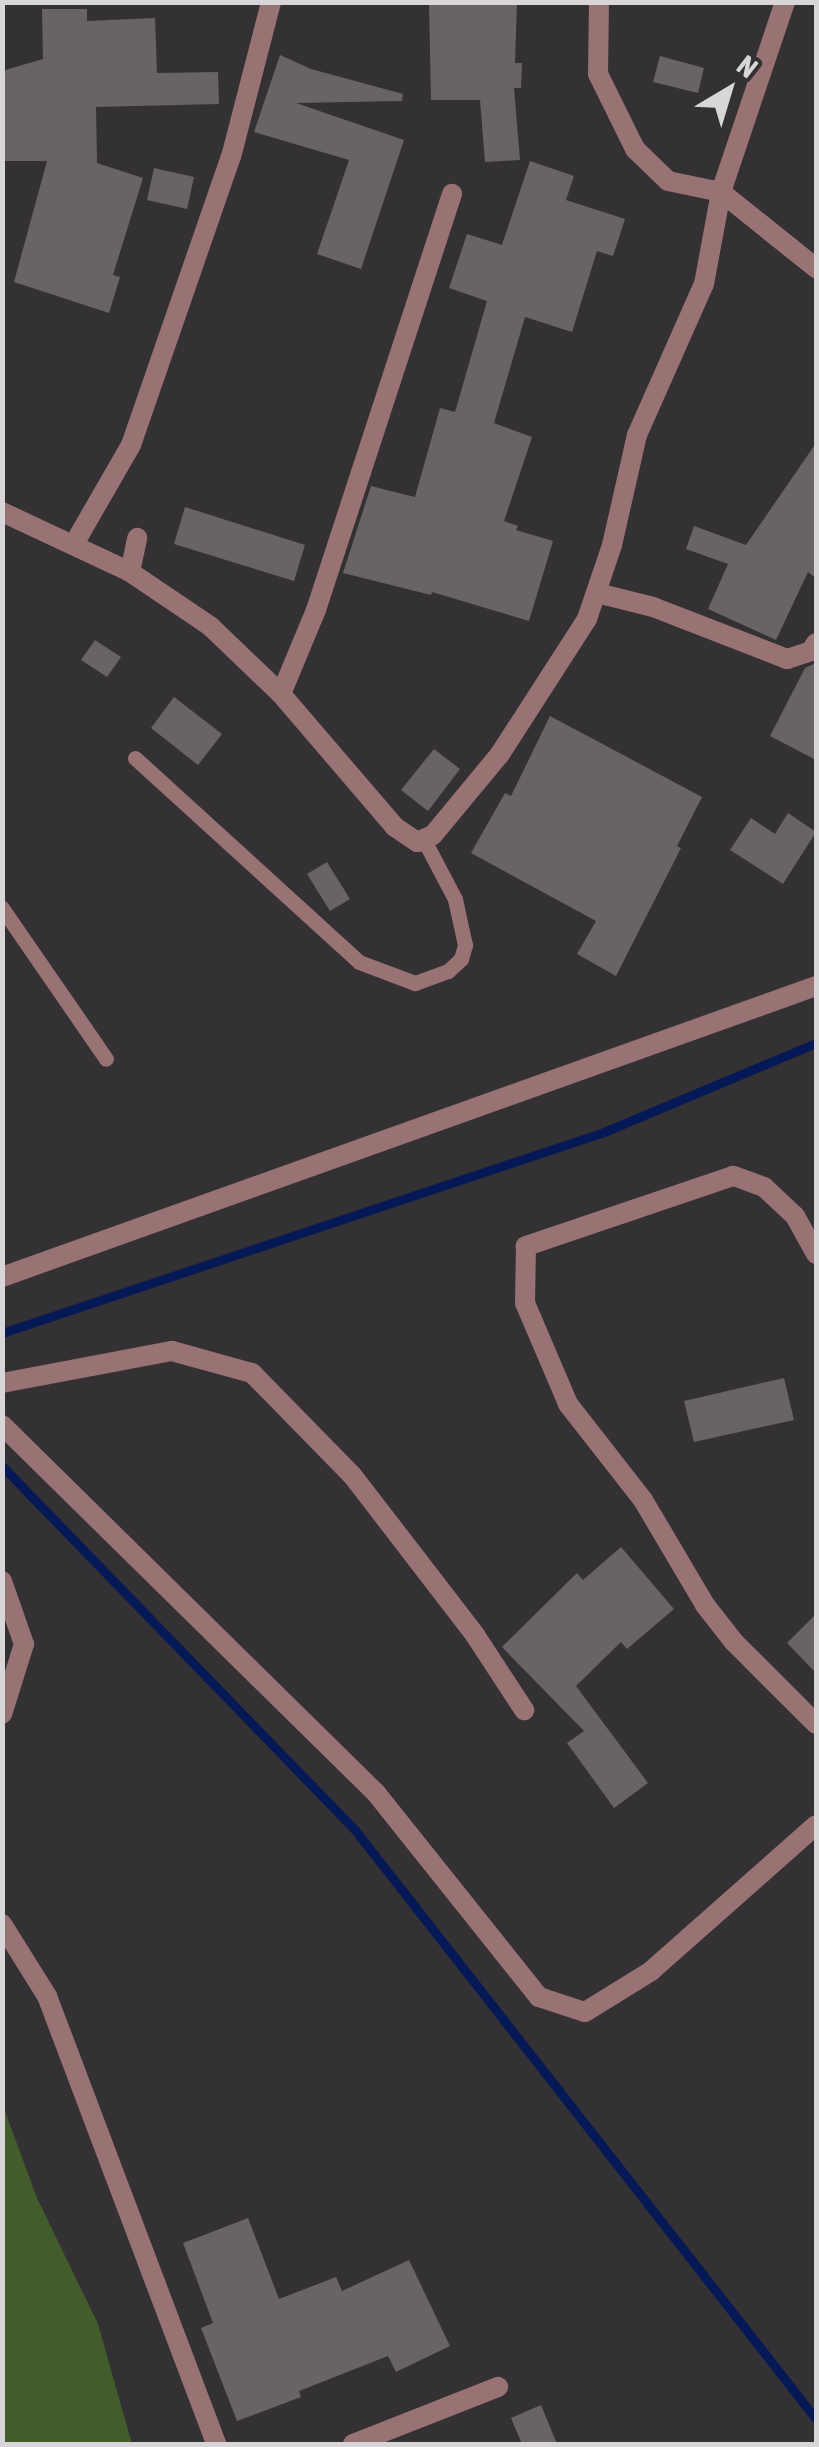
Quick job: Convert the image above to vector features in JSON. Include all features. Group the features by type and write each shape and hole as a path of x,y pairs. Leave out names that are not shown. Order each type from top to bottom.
{"street":[{"path":"74,544 131,445 231,157 271,2"},
{"path":"600,2 598,74 635,149 668,182 720,192 816,268"},
{"path":"2,512 130,572 210,626 281,694 395,827 408,838 424,840 448,818 500,754 576,640 597,594 637,435 704,284 720,192 785,2"},
{"path":"281,694 316,610 452,194"},
{"path":"130,572 137,538"},
{"path":"597,594 653,608 787,659 811,650 816,643"},
{"path":"2,1277 816,986"},
{"path":"816,1254 795,1216 764,1188 734,1176 526,1246 525,1284 525,1303 568,1404 642,1500 715,1618 816,1724"},
{"path":"2,1383 172,1352 252,1373 352,1475 475,1634 524,1710"},
{"path":"2,1425 376,1793 539,1997 585,2012 602,2002 651,1971 816,1824"},
{"path":"2,1581 24,1644 2,1714"},
{"path":"2,1924 47,1996 216,2444"},
{"path":"353,2444 498,2387"}],"lane":[{"path":"135,758 360,962 415,983 448,971 461,959 466,945 455,899 424,840"},
{"path":"2,908 106,1059"}],"green space":[{"path":"3,2106 37,2198 98,2324 132,2444 3,2444"}],"building":[{"path":"429,2 517,2 515,63 522,63 521,88 514,88 520,160 485,162 480,100 431,100"},
{"path":"42,9 87,9 87,21 155,18 157,73 218,72 219,104 96,107 97,163 143,178 113,275 120,277 109,313 14,282 47,161 2,161 2,71 43,59"},
{"path":"280,55 311,69 403,94 402,101 296,103 404,140 361,269 317,254 349,160 254,132"},
{"path":"660,56 704,68 698,93 653,82"},
{"path":"530,161 574,176 566,200 625,219 613,256 597,251 572,332 525,317 494,423 532,437 504,521 518,526 516,530 553,541 529,621 432,592 431,595 343,573 371,486 415,497 440,408 455,412 487,301 449,288 467,234 502,245"},
{"path":"154,168 194,177 187,209 147,200"},
{"path":"816,443 816,578 808,572 776,640 708,609 728,564 686,549 694,526 746,545"},
{"path":"185,507 305,545 294,581 174,544"},
{"path":"95,640 121,657 107,677 81,660"},
{"path":"816,663 816,760 770,736 805,668"},
{"path":"174,697 222,734 198,765 151,728"},
{"path":"550,716 702,797 677,846 681,848 616,976 577,954 596,921 471,853 505,793 511,796"},
{"path":"434,749 460,769 428,811 401,790"},
{"path":"788,813 816,832 783,884 730,850 751,818 775,834"},
{"path":"327,862 350,899 330,911 307,874"},
{"path":"784,1378 794,1420 694,1442 684,1401"},
{"path":"621,1547 674,1609 627,1649 621,1642 576,1686 648,1783 614,1808 567,1743 584,1731 502,1647 577,1573 583,1580"},
{"path":"816,1614 816,1673 787,1643"},
{"path":"248,2218 279,2299 336,2277 342,2291 409,2260 450,2346 396,2372 388,2356 299,2391 301,2397 237,2421 201,2328 213,2323 183,2243"},
{"path":"541,2405 557,2444 522,2444 511,2418"}],"waterway":[{"path":"2,1333 604,1132 816,1043"},
{"path":"2,1466 355,1830 816,2419"}]}
